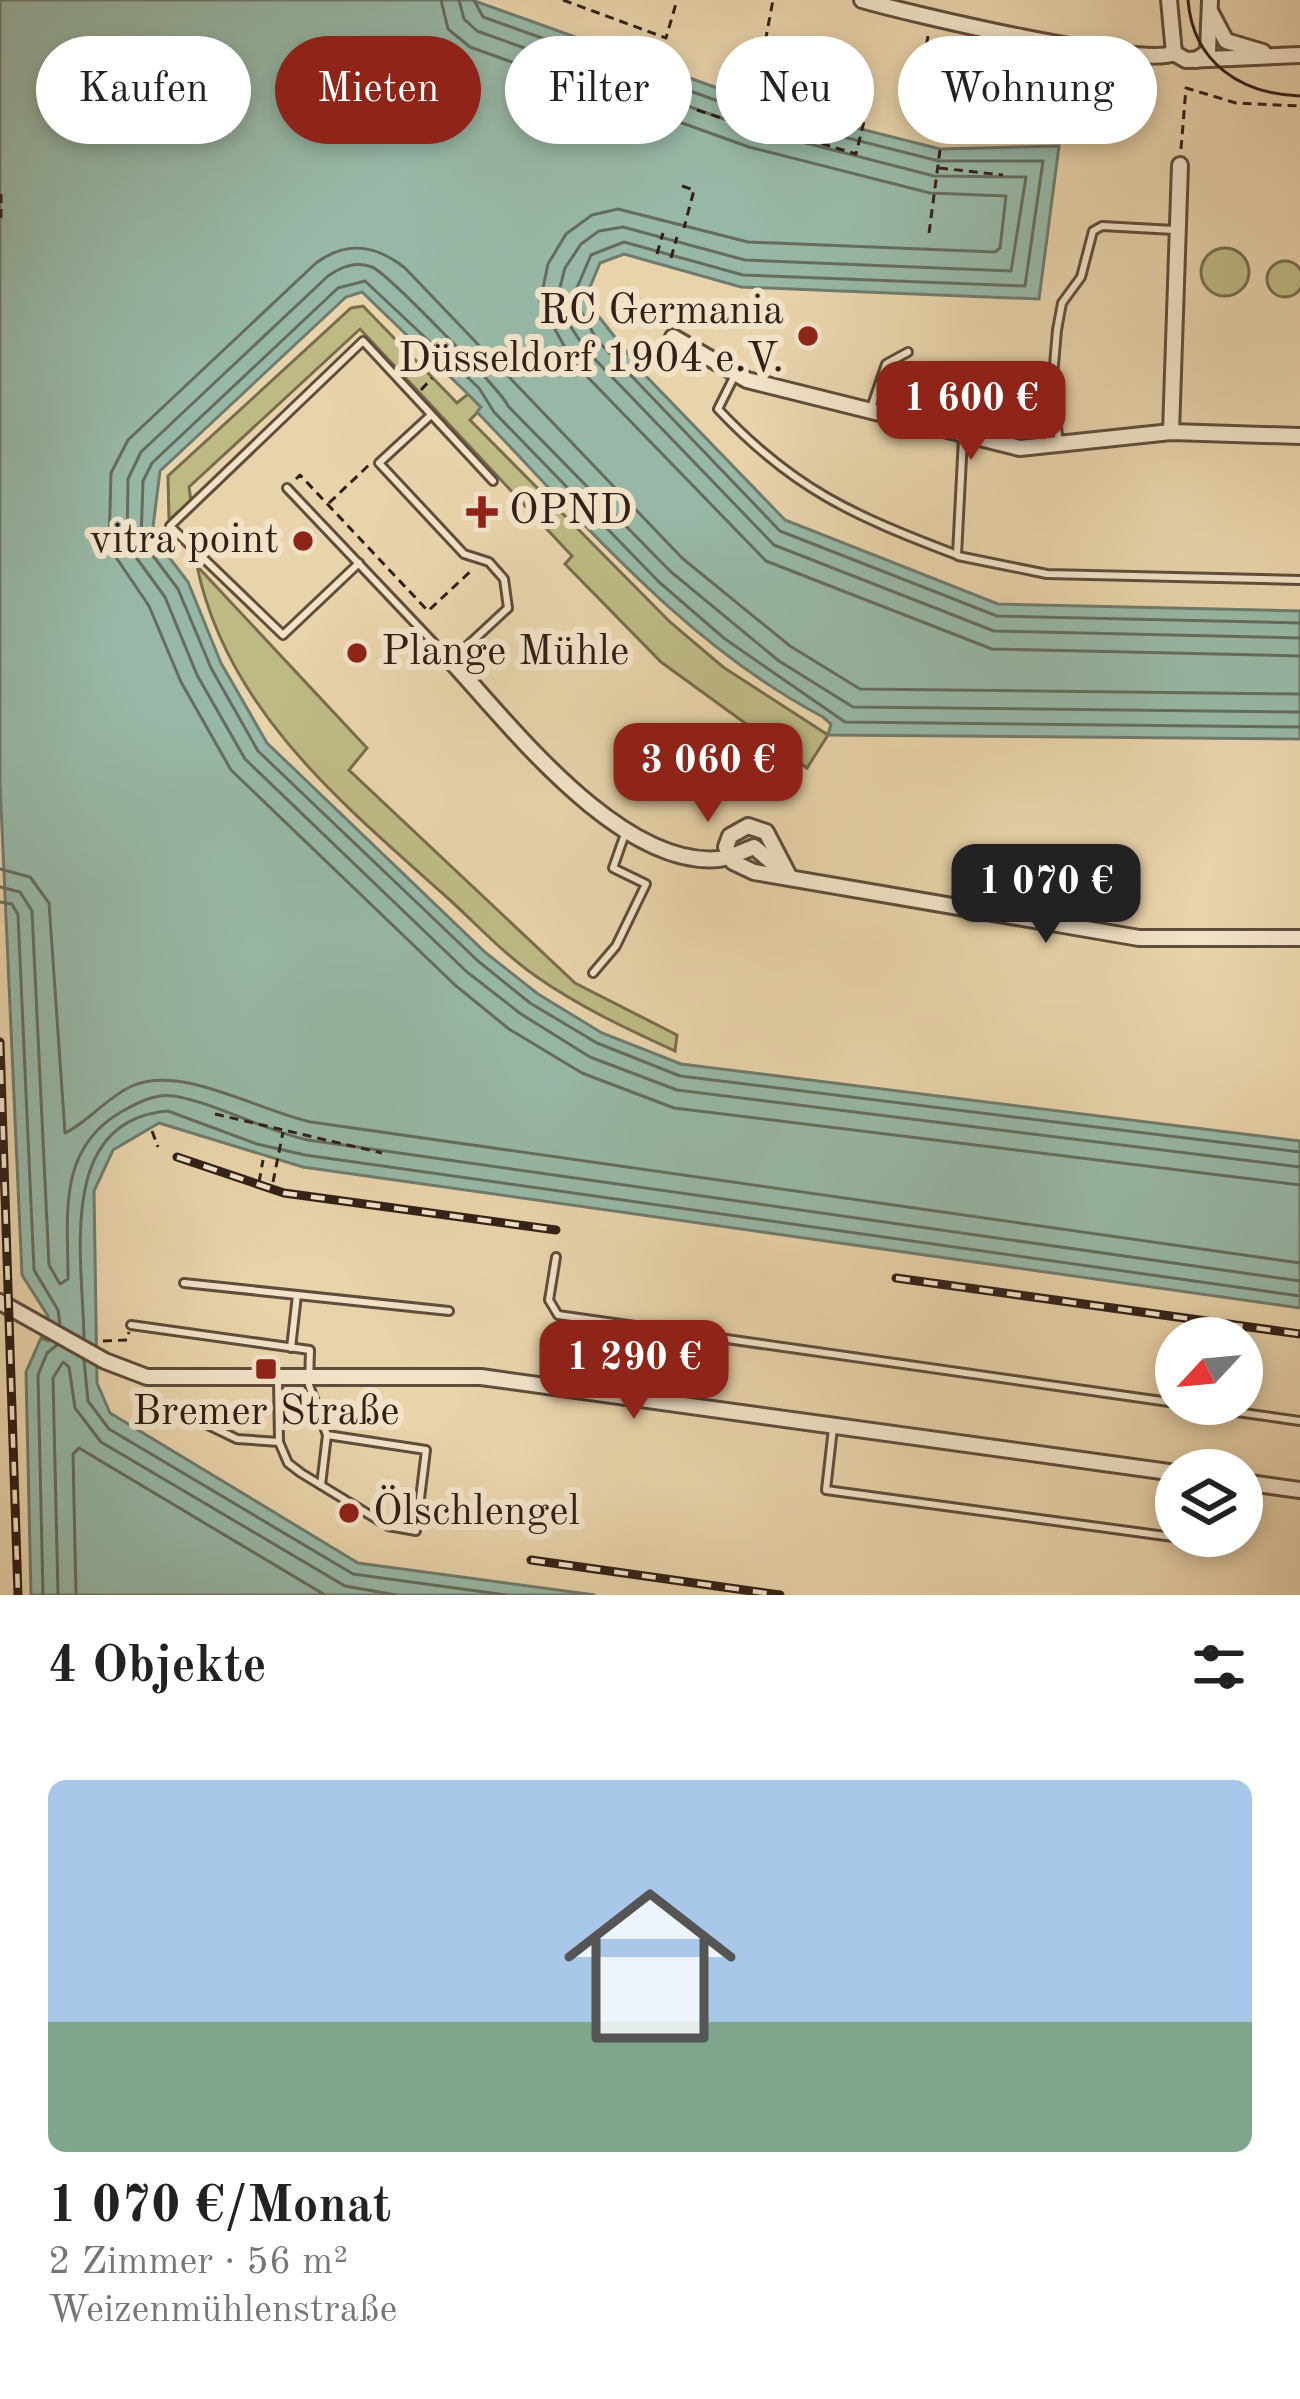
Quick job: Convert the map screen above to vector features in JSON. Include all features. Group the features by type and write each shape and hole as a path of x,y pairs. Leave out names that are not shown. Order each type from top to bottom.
{"street":[{"path":"862,0 932,19 1137,56 1174,53 1196,60 1300,55"},
{"path":"1169,0 1174,53"},
{"path":"1196,60 1208,52 1210,6"},
{"path":"1210,6 1226,41 1259,48 1266,56"},
{"path":"1171,432 1180,165"},
{"path":"673,338 735,375 1020,448 1171,432 1300,436"},
{"path":"451,661 574,794 626,831 679,851 718,859 754,847 789,875"},
{"path":"789,875 770,837 754,826 730,836 729,855 744,869 1139,938 1300,938"},
{"path":"0,1301 105,1361 165,1378 481,1377 1155,1470"},
{"path":"1263,1485 1300,1490"}],"lane":[{"path":"1060,447 1052,388 1057,330 1062,303 1081,277 1093,231 1102,226 1176,230"},
{"path":"359,563 283,635 216,564 204,564 170,526 363,341 493,481"},
{"path":"871,408 886,364 908,352"},
{"path":"735,375 718,409 757,450 813,494 957,555 1047,574 1300,580"},
{"path":"287,488 451,661 508,608 509,587 483,560 462,552 379,463 431,414"},
{"path":"957,555 964,434"},
{"path":"593,973 616,946 646,884 613,868 626,831"},
{"path":"556,1257 549,1300 553,1313 1155,1401"},
{"path":"184,1283 449,1311"},
{"path":"291,1348 297,1295"},
{"path":"131,1324 310,1350 310,1378 327,1435 321,1485"},
{"path":"618,1395 624,1325"},
{"path":"278,1378 279,1442 288,1463 388,1526 416,1532 426,1450 327,1435"},
{"path":"177,1410 237,1439 279,1442"},
{"path":"1263,1416 1300,1421"},
{"path":"833,1425 826,1490 1155,1535"}],"path":[{"path":"562,0 666,38 676,0"},
{"path":"766,36 773,0"},
{"path":"928,36 932,19"},
{"path":"1180,165 1186,88 1236,103 1300,106"},
{"path":"697,110 716,116"},
{"path":"823,144 856,154 858,144"},
{"path":"929,233 940,149"},
{"path":"938,168 1003,175"},
{"path":"682,186 694,190 684,227"},
{"path":"1,192 1,218"},
{"path":"657,254 663,233"},
{"path":"671,258 677,237"},
{"path":"419,391 432,378"},
{"path":"328,504 376,459 379,463"},
{"path":"300,475 428,611 483,560"},
{"path":"215,1114 382,1153"},
{"path":"273,1182 283,1130"},
{"path":"152,1131 158,1147"},
{"path":"259,1181 263,1160"},
{"path":"99,1341 119,1341"}],"shaded area":[{"path":"1225,248 1242,255 1249,272 1242,289 1225,296 1208,289 1201,272 1208,255"},
{"path":"1285,261 1298,266 1298,292 1285,297 1272,292 1267,279 1272,266"},
{"path":"363,306 457,403 468,394 482,408 470,420 670,622 723,667 828,735 807,768 661,662 565,564 572,556 360,329 189,487 191,501 169,520 168,476 351,308"},
{"path":"197,566 367,748 349,770 575,983 677,1035 675,1051 587,1008 524,968 327,786 260,707 233,664"}],"water":[{"path":"0,0 472,0 572,36 505,36 505,144 692,144 692,79 716,88 716,144 874,144 874,132 898,138 898,144 940,149 1059,146 1039,299 741,287 624,254 600,263 585,299 643,373 785,520 998,604 1300,611 1300,739 828,735 831,724 823,717 726,654 638,579 477,412 481,407 362,292 346,297 160,471 152,535 188,582 221,663 267,743 486,953 538,994 602,1033 681,1064 1300,1141 1300,1308 303,1167 159,1123 113,1150 94,1191 97,1383 110,1413 358,1563 595,1595 31,1595 26,1372 41,1338 48,1341 48,1316 22,1275 0,783"}],"tram line":[{"path":"1188,0 1199,41 1224,71 1258,89 1300,96"}],"railway":[{"path":"0,1042 18,1595"},
{"path":"177,1157 284,1193 556,1230"},
{"path":"896,1278 1300,1334"},
{"path":"531,1560 780,1595"}],"place":[{"name":"RC Germania Düsseldorf 1904 e.V.","path":"808,336"},
{"name":"OPND","path":"482,512"},
{"name":"vitra point","path":"303,541"},
{"name":"Plange Mühle","path":"357,653"},
{"name":"Bremer Straße","path":"266,1369"},
{"name":"Ölschlengel","path":"349,1513"}]}
